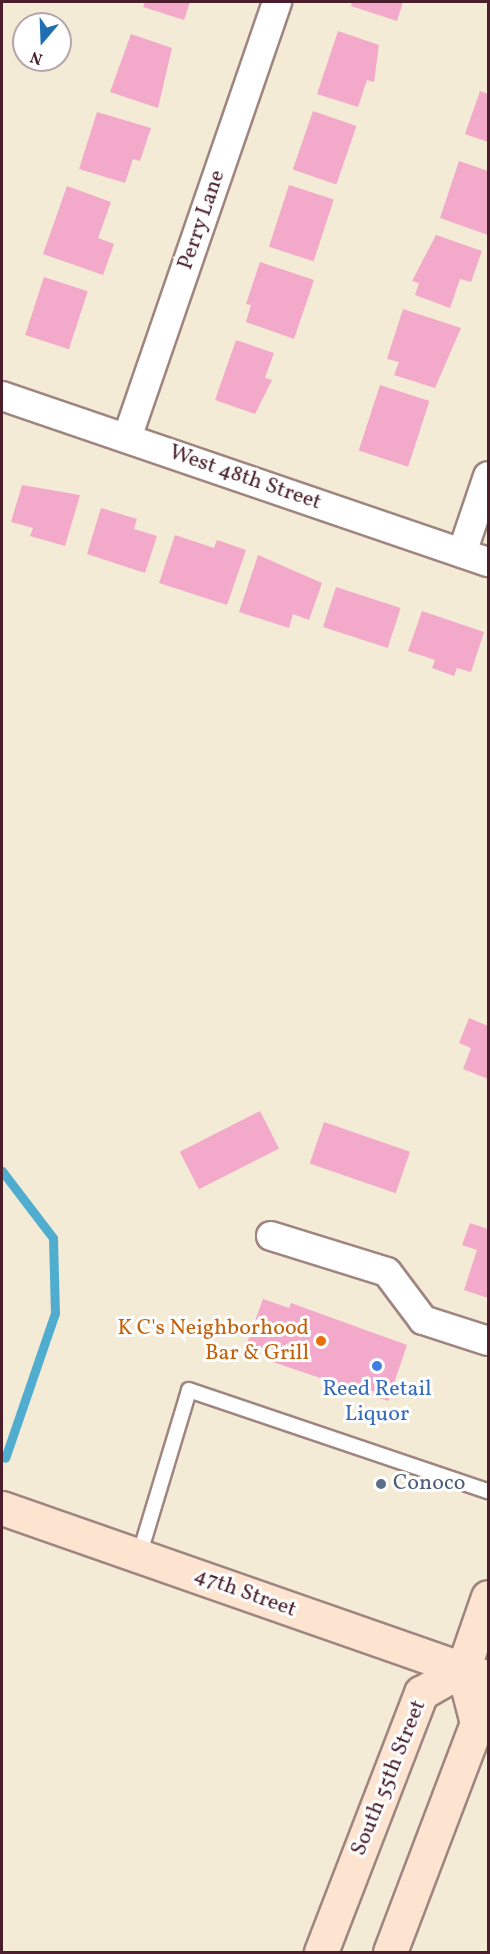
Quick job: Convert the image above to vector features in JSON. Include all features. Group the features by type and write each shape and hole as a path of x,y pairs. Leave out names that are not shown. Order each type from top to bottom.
{"street":[{"name":"Perry Lane","path":"127,438 277,2"},
{"name":"West 48th Street","path":"2,396 489,562"},
{"path":"462,553 489,476"},
{"path":"271,1236 387,1272 423,1320 489,1341"},
{"name":"47th Street","path":"2,1508 476,1673"},
{"path":"390,1953 477,1723 476,1673 489,1597"},
{"name":"South 55th Street","path":"321,1953 421,1693 476,1673"}],"lane":[{"path":"139,1556 189,1390 489,1491"}],"building":[{"path":"145,2 190,2 184,20 143,7"},
{"path":"352,2 403,2 397,21 351,6"},
{"path":"338,31 379,45 374,82 367,80 358,107 317,94"},
{"path":"131,34 172,48 158,108 110,92"},
{"path":"480,91 488,94 488,142 465,134"},
{"path":"313,111 356,126 336,185 293,170"},
{"path":"97,112 151,128 140,161 133,159 125,183 79,169"},
{"path":"459,161 488,171 488,235 440,218"},
{"path":"289,185 334,200 314,261 269,247"},
{"path":"67,186 111,202 98,238 114,244 103,275 43,254"},
{"path":"436,235 482,251 471,282 460,279 450,308 415,295 419,283 412,281"},
{"path":"260,262 314,280 294,339 246,322 251,305 246,304"},
{"path":"44,277 88,291 69,349 25,335"},
{"path":"403,309 461,328 435,388 394,375 399,362 387,359"},
{"path":"236,340 274,353 265,378 272,380 255,414 215,400"},
{"path":"380,385 429,401 408,467 359,451"},
{"path":"22,485 80,495 65,546 30,536 33,528 11,522"},
{"path":"101,508 137,519 134,529 157,536 145,573 87,554"},
{"path":"175,535 214,548 217,540 246,550 227,605 159,583"},
{"path":"258,555 322,583 309,620 293,614 289,628 239,612"},
{"path":"336,587 401,608 388,648 323,627"},
{"path":"422,611 484,632 471,672 457,668 454,676 432,668 435,660 408,651"},
{"path":"469,1018 488,1026 488,1079 463,1069 471,1048 459,1043"},
{"path":"260,1111 279,1148 199,1189 180,1152"},
{"path":"324,1122 410,1152 396,1193 310,1164"},
{"path":"470,1223 488,1229 488,1298 464,1290 477,1250 462,1245"},
{"path":"263,1299 289,1308 291,1303 407,1345 388,1401 270,1361 274,1352 247,1343"}],"waterway":[{"path":"2,1171 53,1238 55,1313 5,1458"}],"place":[{"name":"K C's Neighborhood Bar & Grill","path":"321,1341"},
{"name":"Reed Retail Liquor","path":"377,1366"},
{"name":"Conoco","path":"381,1484"}]}
